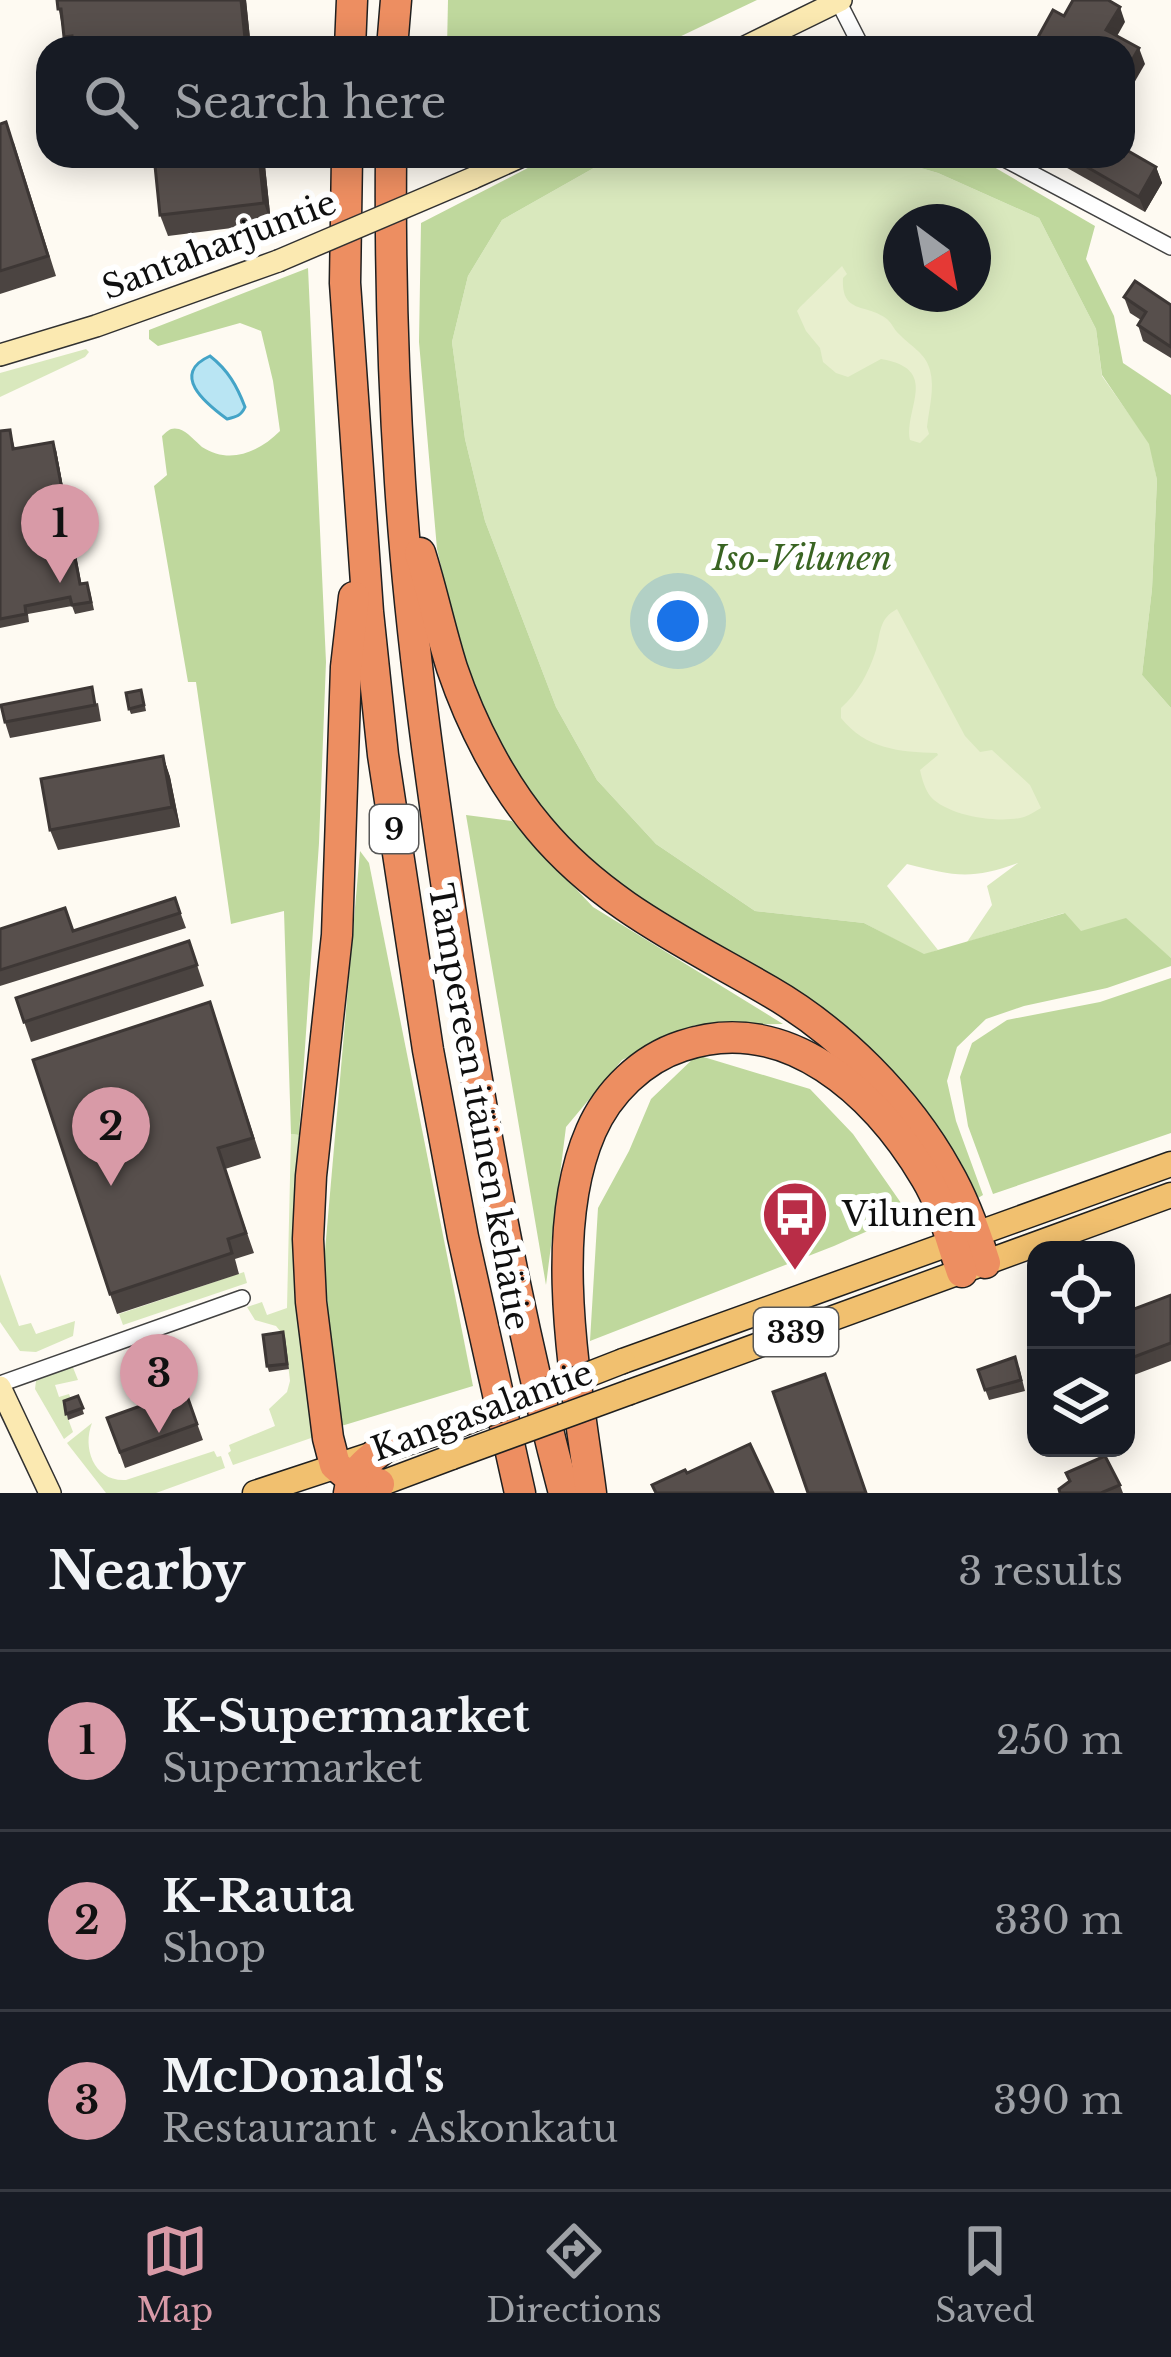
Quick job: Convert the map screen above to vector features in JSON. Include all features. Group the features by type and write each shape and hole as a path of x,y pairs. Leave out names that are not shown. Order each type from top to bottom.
{"highway":[{"path":"350,36 352,0"},
{"path":"393,36 396,0"},
{"name":"Tampereen itäinen kehätie","path":"347,168 345,283 383,755 428,1050 463,1237 520,1493"},
{"name":"Tampereen itäinen kehätie","path":"391,168 400,484 426,748 476,1085 527,1339 564,1493"},
{"path":"400,484 453,669 493,759 538,828 566,858 634,914 771,992 836,1039 893,1096 946,1167 969,1254"},
{"path":"354,1483 328,1438 308,1239 337,935 346,667 361,526"},
{"path":"591,1493 574,1365 568,1255 572,1209 583,1154 602,1110 651,1061 690,1043 742,1036 790,1047 816,1061 868,1101 890,1125 928,1180 969,1254"},
{"path":"354,1483 362,1466 384,1448"}],"main road":[{"path":"768,36 840,1"},
{"name":"Santaharjuntie","path":"0,356 278,261 495,168"},
{"name":"339","path":"969,1254 1171,1164"},
{"name":"339","path":"969,1254 1171,1195"},
{"name":"Kangasalantie","path":"384,1448 446,1430 623,1361 969,1254"},
{"name":"Kangasalantie","path":"255,1493 354,1483 452,1457 630,1392 969,1254"},
{"path":"0,1386 8,1421 50,1493"}],"street":[{"path":"840,1 856,36"},
{"path":"1022,168 1171,247"},
{"path":"0,1386 242,1298"}],"green space":[{"path":"448,0 757,0 681,36 447,36"},
{"path":"528,168 594,168 502,220 468,276 452,342 465,439 485,521 556,707 597,780 656,844 755,911 864,923 924,954 1065,913 1081,931 1126,918 1171,958 1171,966 1107,988 986,1019 957,1047 947,1081 983,1195 978,1198 927,1118 596,873 521,785 478,702 437,549 419,342 421,223"},
{"name":"Iso-Vilunen","path":"594,168 921,168 1039,218 1096,329 1102,376 1150,444 1157,480 1142,675 1171,708 1171,958 1156,946 1080,931 1064,913 967,942 992,905 987,886 1018,863 962,874 907,864 887,886 938,950 924,955 864,923 755,911 656,844 597,780 556,707 485,521 465,439 452,342 468,276 502,220"},
{"path":"921,168 996,168 1095,226 1086,259 1114,316 1123,363 1171,395 1171,708 1142,675 1157,480 1149,444 1102,375 1096,329 1039,218"},
{"path":"842,266 847,274 843,278 846,298 887,319 928,364 932,384 929,434 920,443 910,440 916,391 910,371 881,359 848,377 836,373 823,362 820,348 797,311"},
{"path":"308,268 326,662 299,1135 291,1134 284,911 231,924 196,682 188,682 154,486 167,475 162,436 171,429 182,430 202,447 223,455 244,454 280,431 273,381 261,331 240,323 158,346 149,339 149,330"},
{"path":"86,349 85,357 0,397 0,373"},
{"path":"897,609 965,736 980,752 992,750 1030,785 1041,808 1024,817 1002,820 949,809 929,794 920,770 937,753 884,747 861,736 841,718 841,708 870,666 884,621"},
{"path":"466,815 512,821 593,907 783,1024 695,1025 622,1060 566,1127 546,1285"},
{"path":"360,851 369,863 473,1386 338,1427 324,1262"},
{"path":"1171,978 1171,1133 993,1194 968,1126 960,1077 972,1043 1007,1020 1100,1002"},
{"path":"697,1055 810,1089 853,1134 908,1213 590,1341 598,1208 651,1099"},
{"path":"291,1134 299,1135 298,1295 314,1437 233,1465 229,1445 275,1426 269,1409 287,1392 290,1381 285,1337 276,1326 255,1320 247,1307 262,1302 267,1315 287,1308"},
{"path":"244,1272 247,1283 123,1325 119,1314"},
{"path":"0,1274 19,1326 31,1323 36,1334 75,1321 73,1336 36,1352 20,1351 0,1322"},
{"path":"72,1365 78,1380 55,1385 59,1397 69,1394 73,1404 64,1408 73,1432 64,1439 35,1389 36,1381"},
{"path":"92,1423 93,1462 115,1479 126,1480 214,1451 225,1468 156,1493 106,1493 67,1443"}],"water":[{"path":"210,356 242,399 245,407 236,417 227,419 195,388 193,371"}],"building":[{"path":"57,0 241,0 245,36 64,36"},
{"path":"1073,0 1108,0 1120,7 1106,30 1117,36 1039,36 1053,10 1064,16"},
{"path":"6,122 48,256 0,271 0,124"},
{"path":"1135,155 1156,167 1139,197 1089,168 1135,168"},
{"path":"155,168 260,168 264,203 160,215"},
{"path":"1135,281 1171,305 1171,347 1138,325 1146,312 1124,297"},
{"path":"10,430 13,449 53,442 80,584 87,583 91,602 72,605 70,597 25,606 26,614 0,619 0,431"},
{"path":"92,687 95,705 5,722 1,705"},
{"path":"141,690 144,705 129,709 126,693"},
{"path":"163,756 172,807 50,830 41,779"},
{"path":"175,898 180,913 0,970 0,929 65,908 73,931"},
{"path":"189,941 197,965 24,1022 16,998"},
{"path":"210,1002 253,1138 218,1148 246,1233 228,1239 232,1253 110,1294 33,1060"},
{"path":"1171,1295 1171,1343 1135,1357 1135,1309"},
{"path":"283,1332 287,1364 267,1366 263,1335"},
{"path":"1015,1357 1021,1380 985,1390 978,1370"},
{"path":"825,1374 866,1493 808,1493 773,1392"},
{"path":"185,1390 197,1424 120,1452 107,1418"},
{"path":"78,1396 83,1408 66,1414 64,1401"},
{"path":"750,1444 773,1493 656,1493 652,1485 687,1473"},
{"path":"1106,1457 1120,1485 1101,1493 1060,1493 1070,1481 1066,1473"}],"place":[{"name":"K-Supermarket","path":"60,583"},
{"name":"K-Rauta","path":"111,1186"},
{"name":"Vilunen","path":"795,1273"},
{"name":"McDonald's","path":"159,1433"}]}
